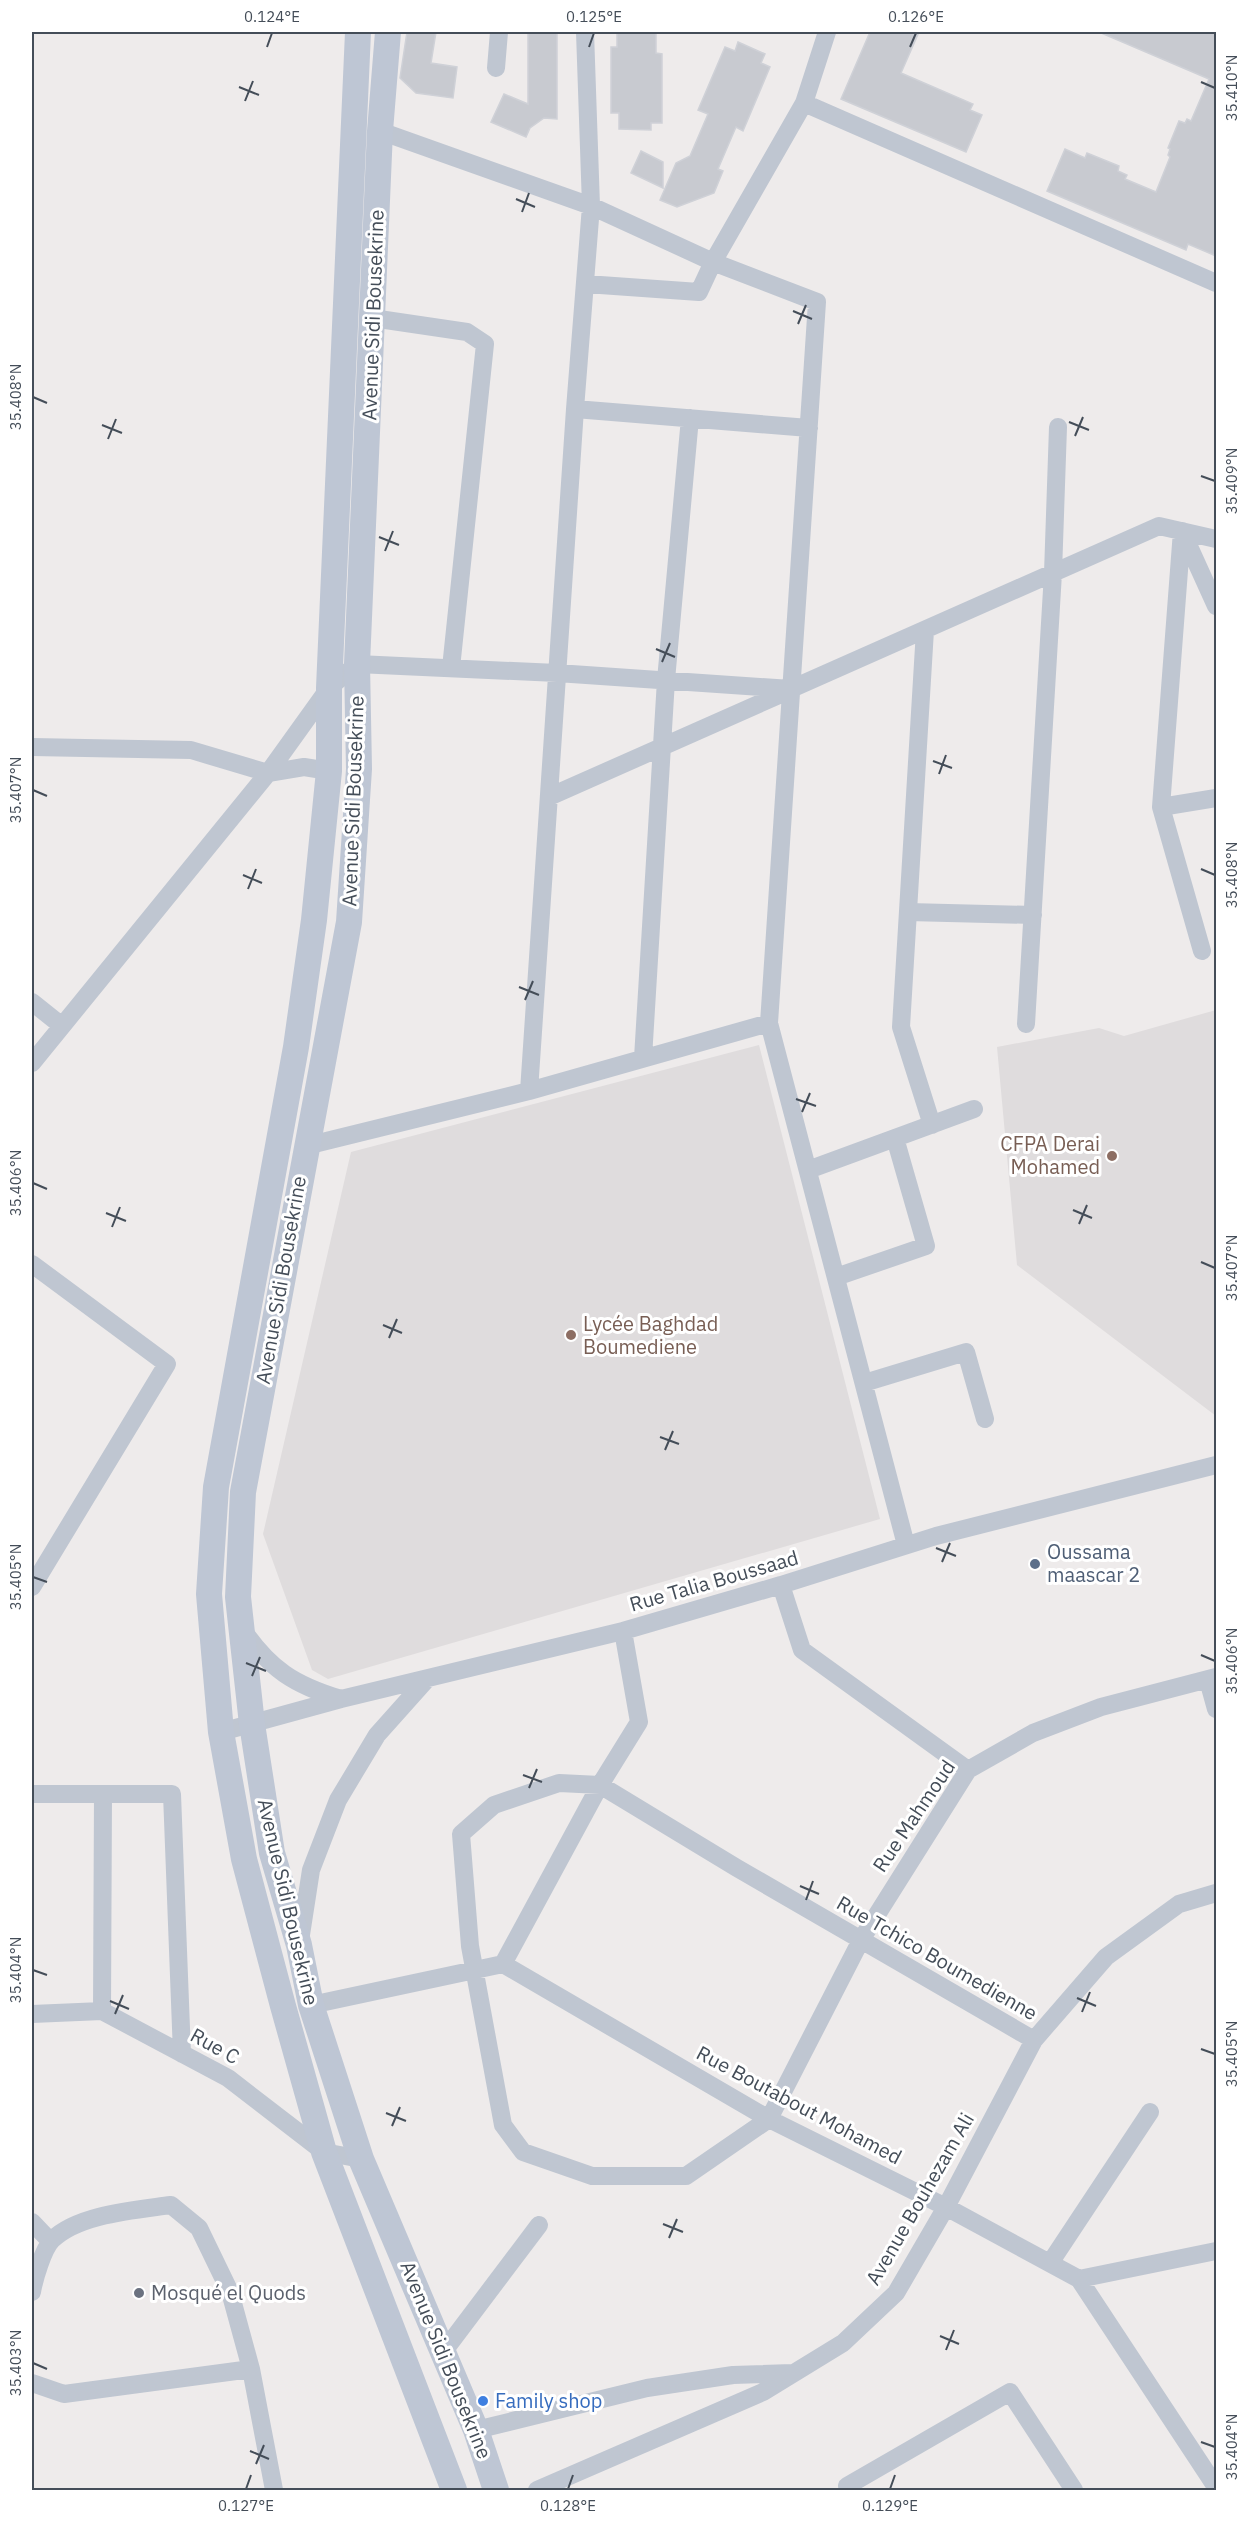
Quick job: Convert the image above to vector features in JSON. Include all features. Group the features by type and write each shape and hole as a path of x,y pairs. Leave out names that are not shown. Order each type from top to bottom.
{"main road":[{"path":"358,32 329,688 329,771 314,920 296,1047 216,1487 209,1594 221,1732 244,1858 324,2152 454,2490"},
{"name":"Avenue Sidi Bousekrine","path":"388,32 380,131 357,664 359,769 349,922 243,1491 238,1597 252,1724 272,1853 299,1945 311,2005 361,2159 444,2351 476,2430 496,2490"}],"street":[{"path":"496,68 499,32"},
{"path":"529,1091 551,796 556,673 591,206 585,32"},
{"path":"586,284 699,292 713,262 804,102 828,32"},
{"path":"804,102 1216,283"},
{"path":"380,131 591,206 713,262 817,303 769,1023 906,1545"},
{"path":"372,318 467,332 485,344 451,668"},
{"path":"575,409 809,428"},
{"path":"643,1058 666,680 690,418"},
{"path":"1026,1024 1053,573 1059,427"},
{"path":"551,796 1159,526 1216,539"},
{"path":"1182,531 1216,606"},
{"path":"1182,531 1161,807 1202,951"},
{"path":"926,630 901,1027 932,1125"},
{"path":"32,1063 268,773 329,688 357,664 556,673 791,689"},
{"path":"32,747 191,750 268,773 304,768 329,771"},
{"path":"1161,807 1216,798"},
{"path":"908,912 1033,915"},
{"path":"32,1002 62,1026"},
{"path":"306,1146 529,1091 769,1023"},
{"path":"808,1170 974,1109"},
{"path":"836,1277 926,1246 895,1138"},
{"path":"32,1264 166,1364 32,1587"},
{"path":"864,1383 966,1352 985,1419"},
{"name":"Rue Talia Boussaad","path":"221,1732 341,1699 623,1631 782,1585 906,1545 1216,1465"},
{"path":"782,1585 801,1650 968,1770"},
{"path":"241,1628 259,1654 283,1675 310,1690 341,1699"},
{"path":"311,2005 475,1972 503,1964 600,1785 639,1722 623,1631"},
{"path":"299,1945 312,1870 338,1800 377,1735 427,1678"},
{"path":"1212,1679 1216,1709"},
{"name":"Rue Mahmoud","path":"769,2119 861,1940 968,1770 1033,1733 1101,1707 1212,1679"},
{"path":"600,1785 559,1783 495,1805 461,1834 475,1972 503,2125 523,2152 592,2176 686,2176 769,2119"},
{"name":"Rue Tchico Boumedienne","path":"600,1785 1034,2040"},
{"path":"32,1794 172,1794 182,2054"},
{"path":"32,2014 102,2011 103,1794"},
{"name":"Avenue Bouhezam Ali","path":"537,2490 762,2392 843,2343 896,2292 946,2207 1034,2040 1106,1957 1179,1904 1216,1893"},
{"name":"Rue Boutabout Mohamed","path":"503,1964 769,2119 946,2207 1079,2278 1216,2487"},
{"name":"Rue C","path":"102,2011 228,2078 324,2152 361,2159"},
{"path":"1050,2263 1150,2112"},
{"path":"32,2292 50,2241 74,2225 130,2211 171,2205 200,2228 230,2292 251,2369 274,2490"},
{"path":"32,2222 50,2241"},
{"path":"444,2351 539,2225"},
{"path":"1079,2278 1216,2251"},
{"path":"32,2381 64,2394 251,2369"},
{"path":"476,2430 647,2388 733,2375 795,2373"},
{"path":"844,2489 1010,2392 1074,2490"}],"shaded area":[{"name":"CFPA Derai Mohamed","path":"1216,1010 1216,1416 1017,1265 997,1047 1099,1028 1124,1036"},
{"name":"Lycée Baghdad Boumediene","path":"759,1045 880,1519 328,1679 312,1670 263,1534 351,1152"}],"building":[{"path":"407,32 436,32 431,63 457,67 453,98 416,93 400,78"},
{"path":"528,32 557,32 557,119 544,118 530,128 526,137 491,122 504,94 528,104"},
{"path":"617,32 656,32 656,53 662,54 662,123 651,123 651,130 619,129 619,113 611,113 611,47 617,47"},
{"path":"870,32 919,32 901,73 973,104 970,110 982,115 966,152 841,99"},
{"path":"1099,32 1216,32 1216,256 1188,244 1186,250 1047,191 1065,149 1085,158 1087,153 1119,166 1118,171 1127,175 1125,179 1156,192 1170,157 1168,148 1179,121 1185,123 1187,119 1191,121 1209,79"},
{"path":"738,42 765,54 761,63 770,67 743,131 736,127 718,169 723,171 714,193 677,207 660,200 676,163 690,156 708,114 698,110 725,47 735,51"},
{"path":"641,151 663,162 663,188 631,173"}],"place":[{"name":"CFPA Derai Mohamed","path":"1112,1156"},
{"name":"Lycée Baghdad Boumediene","path":"571,1335"},
{"name":"Oussama maascar 2","path":"1035,1564"},
{"name":"Mosqué el Quods","path":"139,2293"},
{"name":"Family shop","path":"483,2401"}]}
